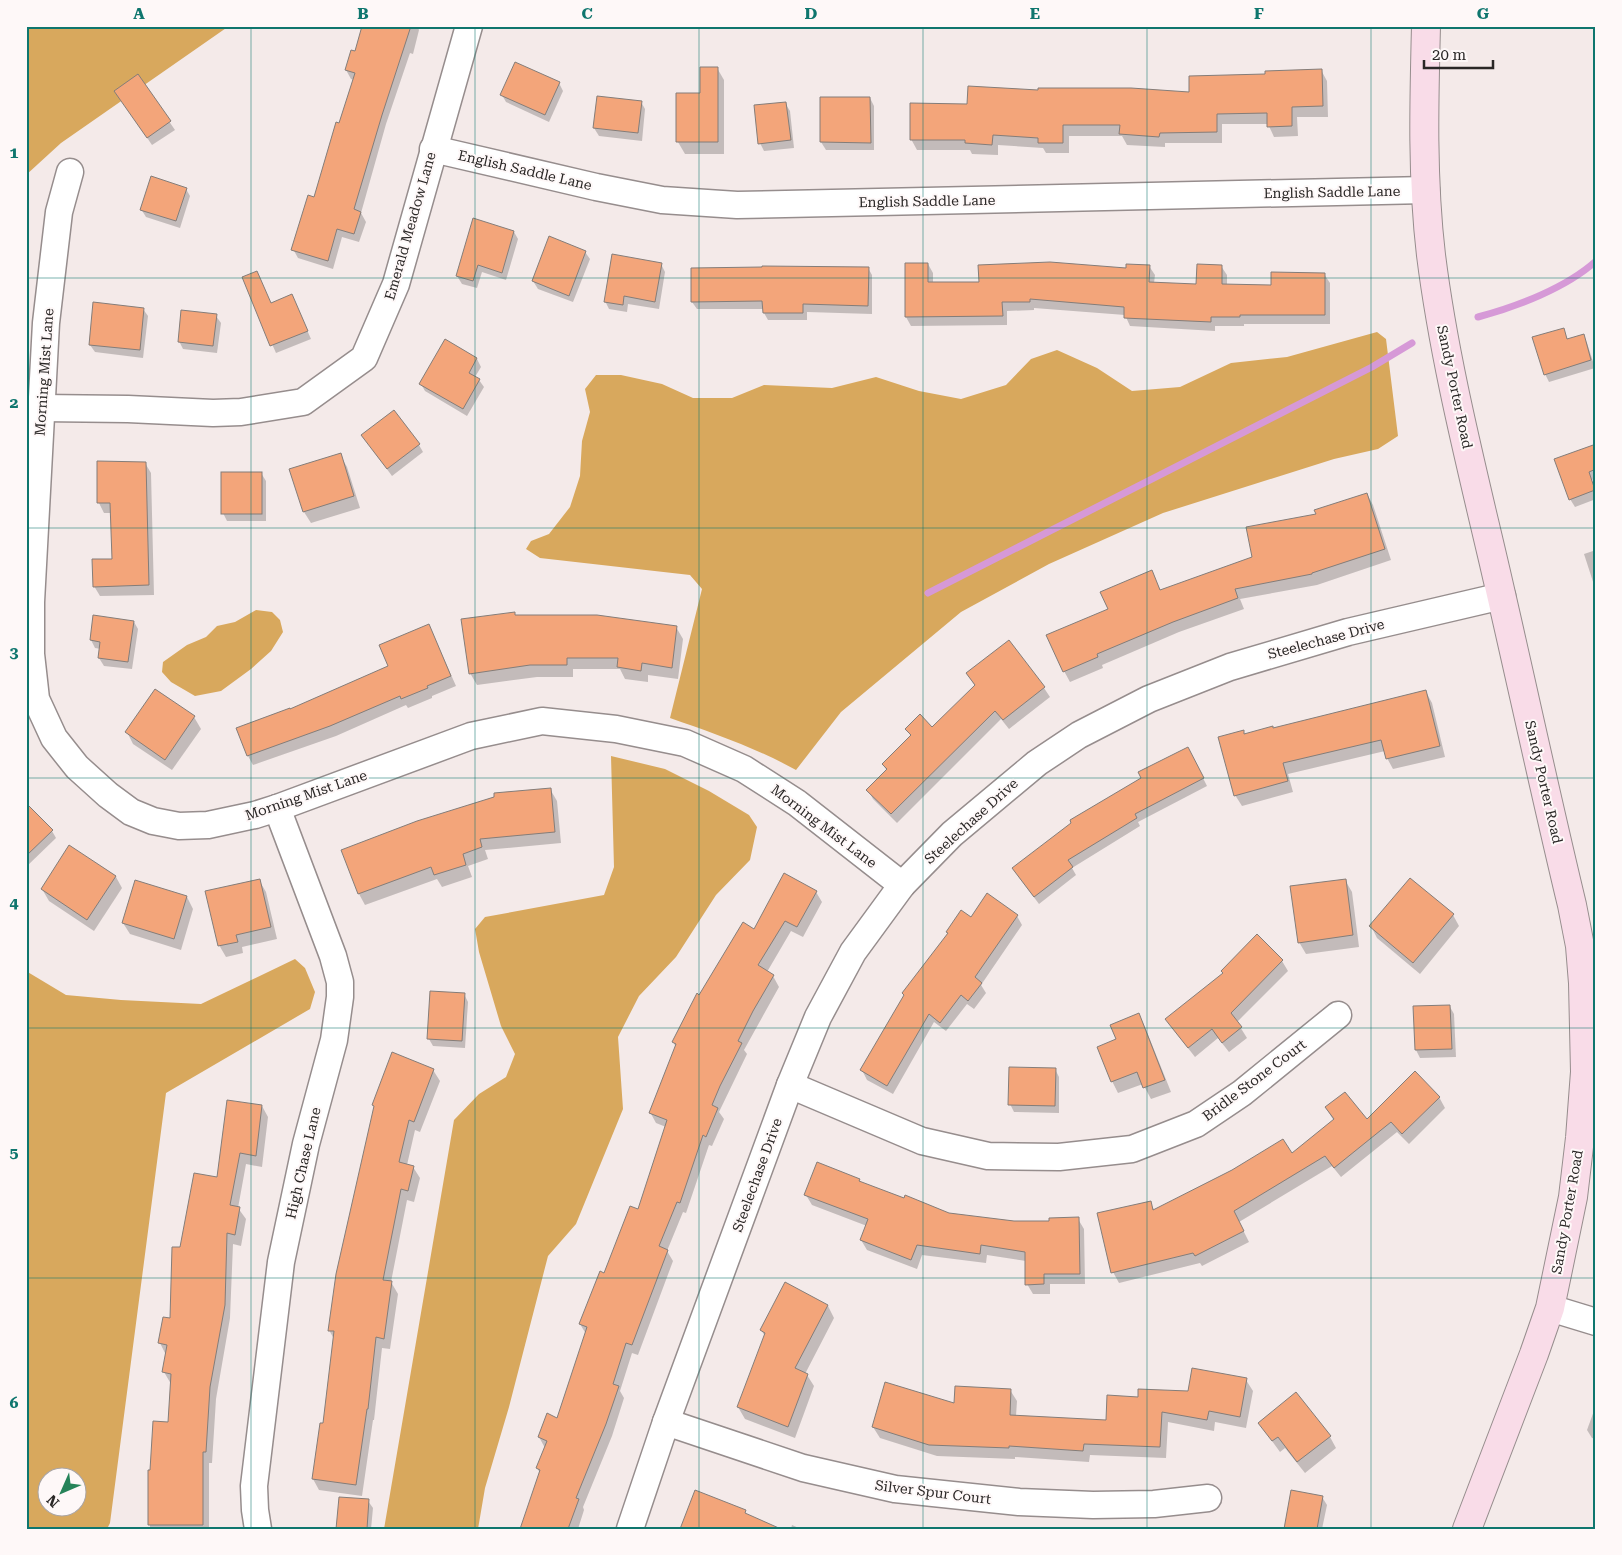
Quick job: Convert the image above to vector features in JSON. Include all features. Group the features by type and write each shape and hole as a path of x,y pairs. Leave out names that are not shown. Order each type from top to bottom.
{"street":[{"name":"Emerald Meadow Lane","path":"41,408 128,409 213,413 241,412 303,402 364,358 396,284 469,26"},
{"name":"Sandy Porter Road","path":"1426,26 1424,112 1426,190 1431,254 1439,310 1469,456 1572,905 1588,945 1583,983 1585,1072 1573,1197 1550,1308 1467,1529"},
{"name":"English Saddle Lane","path":"433,149 596,187 662,200 737,205 1426,190"},
{"name":"Morning Mist Lane","path":"70,172 59,212 46,323 31,602 31,654 36,700 54,738 77,767 108,795 131,812 153,821 179,826 208,825 277,808 471,736 542,721 616,729 685,743 744,769 797,803 902,885"},
{"name":"Steelechase Drive","path":"630,1529 666,1422 790,1085 818,1017 853,952 902,885 952,834 1037,763 1079,734 1149,699 1230,667 1339,634 1502,596"},
{"name":"High Chase Lane","path":"258,1529 254,1486 281,1262 306,1144 334,1040 340,997 340,982 333,956 277,808"},
{"name":"Bridle Stone Court","path":"790,1085 922,1141 988,1156 1059,1157 1132,1149 1196,1124 1242,1093 1338,1015"},
{"path":"1550,1308 1596,1322"},
{"name":"Silver Spur Court","path":"666,1422 803,1468 895,1489 1019,1502 1093,1505 1154,1504 1208,1498"}],"shaded area":[{"path":"26,26 229,26 61,143 26,175"},
{"path":"1377,332 1386,339 1398,436 1378,449 1334,459 1163,513 1049,564 961,612 841,712 796,770 750,748 670,718 702,589 690,575 540,558 526,549 531,541 549,534 570,507 580,476 582,441 590,412 585,389 596,375 621,375 662,384 693,398 732,398 764,385 832,388 876,377 919,391 961,399 1006,385 1031,359 1057,350 1097,368 1132,391 1180,387 1231,363 1287,357"},
{"path":"256,610 272,612 280,620 283,632 271,651 251,669 221,691 195,696 171,682 162,672 163,662 187,645 206,637 217,626 235,622"},
{"path":"611,756 665,769 709,791 749,815 757,827 750,860 716,895 676,957 639,996 618,1037 623,1109 576,1224 548,1256 509,1407 485,1488 478,1529 384,1529 454,1120 479,1094 506,1077 515,1054 501,1026 479,952 475,929 485,917 604,895 614,867"},
{"path":"295,959 305,968 315,992 310,1009 166,1093 110,1523 107,1529 26,1529 26,971 66,995 201,1004"}],"building":[{"path":"362,26 411,26 354,209 361,212 354,234 337,229 328,261 291,250 308,195 314,197 336,122 339,123 355,73 345,70 351,50 355,51"},
{"path":"515,62 560,82 545,115 500,95"},
{"path":"700,67 718,67 718,142 676,142 676,93 700,93"},
{"path":"1322,69 1323,106 1292,107 1292,126 1267,127 1267,113 1217,114 1217,132 1160,133 1159,137 1119,134 1120,125 1063,125 1063,143 1038,143 1038,138 993,135 992,145 965,143 965,140 910,140 910,103 967,104 968,86 1038,90 1038,88 1131,88 1189,92 1189,76 1265,74 1265,71"},
{"path":"138,74 171,121 147,138 114,91"},
{"path":"597,96 642,101 638,133 593,128"},
{"path":"820,97 870,97 871,143 820,142"},
{"path":"786,102 791,140 758,144 754,105"},
{"path":"151,176 187,188 176,221 140,210"},
{"path":"473,218 514,231 502,273 478,265 473,281 456,276"},
{"path":"549,236 586,251 569,296 532,281"},
{"path":"612,254 662,263 655,302 624,296 623,305 604,302"},
{"path":"1050,262 1126,268 1126,264 1150,265 1149,282 1196,284 1197,264 1222,265 1222,284 1271,285 1271,272 1325,273 1325,315 1240,315 1240,317 1211,317 1211,322 1124,318 1124,307 1030,299 1030,302 1002,302 1003,316 905,317 905,263 928,263 928,282 979,282 978,265"},
{"path":"762,266 869,267 868,306 803,304 803,313 763,313 762,301 691,302 691,268"},
{"path":"257,271 271,303 292,294 308,331 270,346 242,277"},
{"path":"93,302 144,308 140,350 89,345"},
{"path":"181,310 217,314 213,346 178,342"},
{"path":"1564,328 1567,339 1584,334 1591,360 1544,375 1532,337"},
{"path":"445,339 477,358 469,373 480,379 463,409 419,384"},
{"path":"394,410 420,444 387,469 361,435"},
{"path":"1596,444 1596,469 1589,472 1595,490 1569,500 1554,459"},
{"path":"341,453 354,496 303,512 289,469"},
{"path":"97,461 146,462 149,585 93,587 92,559 112,559 110,503 97,503"},
{"path":"221,472 262,472 262,514 221,514"},
{"path":"1367,493 1385,549 1312,574 1235,589 1238,598 1173,622 1097,654 1098,657 1063,672 1046,635 1108,609 1100,592 1152,570 1160,590 1252,557 1246,527 1316,514 1314,510"},
{"path":"515,612 515,615 597,615 677,626 672,668 642,663 641,671 617,667 618,658 567,658 567,665 530,665 469,674 461,619"},
{"path":"93,615 134,621 128,662 98,658 100,642 90,640"},
{"path":"429,624 451,676 401,699 400,696 330,726 247,756 236,728 290,709 388,666 379,645"},
{"path":"1009,640 1045,687 1003,720 995,711 891,814 866,790 887,769 882,764 911,735 905,729 920,714 932,727 975,685 966,673"},
{"path":"155,689 195,716 165,760 125,732"},
{"path":"1426,690 1440,746 1386,759 1381,740 1283,763 1288,781 1234,796 1218,737 1244,730 1244,734 1273,726 1273,728"},
{"path":"1188,747 1204,778 1135,814 1137,818 1068,860 1073,867 1034,897 1012,868 1071,823 1070,820 1141,778 1138,772"},
{"path":"551,788 555,832 480,839 482,847 463,854 466,865 434,875 431,867 358,894 341,850 417,821 494,797 494,793"},
{"path":"26,803 53,830 26,856"},
{"path":"69,845 116,876 87,920 41,889"},
{"path":"784,873 817,891 797,927 785,921 758,965 774,975 738,1041 742,1043 712,1105 718,1108 706,1137 703,1135 680,1203 677,1202 659,1246 668,1250 632,1345 626,1343 613,1384 619,1386 576,1498 579,1499 568,1529 520,1529 540,1470 536,1468 547,1441 538,1437 547,1413 557,1418 587,1327 579,1324 600,1271 604,1273 630,1206 638,1209 667,1120 649,1113 676,1044 672,1042 697,993 699,995 743,922 754,929"},
{"path":"1410,878 1454,914 1413,963 1369,926"},
{"path":"260,879 271,927 236,935 238,942 218,946 205,891"},
{"path":"1346,879 1353,935 1298,943 1290,886"},
{"path":"135,880 187,896 174,939 122,923"},
{"path":"987,893 1018,915 975,977 982,983 968,1001 961,995 940,1023 929,1014 887,1086 860,1070 904,995 902,993 948,933 946,932 961,910 971,917"},
{"path":"1257,934 1283,960 1231,1013 1242,1027 1222,1043 1212,1029 1188,1048 1165,1019 1223,973 1221,971"},
{"path":"430,991 465,993 462,1041 427,1039"},
{"path":"1450,1005 1452,1049 1415,1050 1413,1006"},
{"path":"1139,1013 1165,1080 1143,1088 1137,1072 1111,1082 1097,1047 1116,1039 1110,1025"},
{"path":"392,1052 434,1069 414,1122 409,1120 399,1162 414,1166 408,1191 401,1189 383,1280 392,1281 384,1339 376,1337 368,1409 356,1485 312,1479 320,1423 323,1423 334,1331 328,1331 336,1274 374,1106 372,1105"},
{"path":"1009,1067 1056,1068 1055,1106 1008,1105"},
{"path":"1415,1071 1440,1097 1402,1134 1391,1122 1334,1168 1325,1156 1234,1211 1244,1231 1195,1256 1193,1253 1111,1273 1097,1213 1151,1201 1153,1210 1232,1170 1283,1139 1292,1153 1334,1119 1325,1107 1345,1092 1367,1119"},
{"path":"227,1100 262,1105 256,1156 240,1153 230,1205 240,1207 235,1235 227,1233 225,1305 210,1387 206,1452 203,1452 203,1525 148,1525 148,1470 150,1470 153,1421 168,1422 171,1374 162,1372 167,1345 158,1343 163,1317 170,1318 172,1247 180,1247 194,1173 217,1177"},
{"path":"817,1162 860,1179 859,1181 904,1198 905,1195 949,1213 1014,1221 1049,1221 1049,1218 1079,1217 1080,1274 1044,1274 1044,1284 1025,1285 1025,1252 981,1245 980,1254 917,1245 911,1260 860,1240 868,1219 804,1195"},
{"path":"785,1282 828,1305 795,1368 808,1374 788,1427 737,1407 765,1333 760,1330"},
{"path":"1192,1368 1247,1378 1240,1417 1209,1411 1207,1420 1162,1412 1160,1447 1084,1444 1083,1451 1009,1446 1009,1448 929,1445 872,1427 885,1382 954,1403 955,1386 1011,1389 1010,1415 1106,1420 1107,1395 1138,1397 1138,1389 1188,1391"},
{"path":"1296,1392 1331,1436 1297,1462 1278,1437 1272,1441 1258,1423"},
{"path":"695,1490 746,1510 745,1513 781,1529 680,1529"},
{"path":"1291,1490 1323,1496 1317,1529 1284,1529"},
{"path":"339,1497 369,1499 367,1529 336,1529"}],"waterway":[{"path":"1478,317 1508,308 1556,288 1584,271 1596,261"},
{"path":"928,593 1372,367 1412,343"}]}
